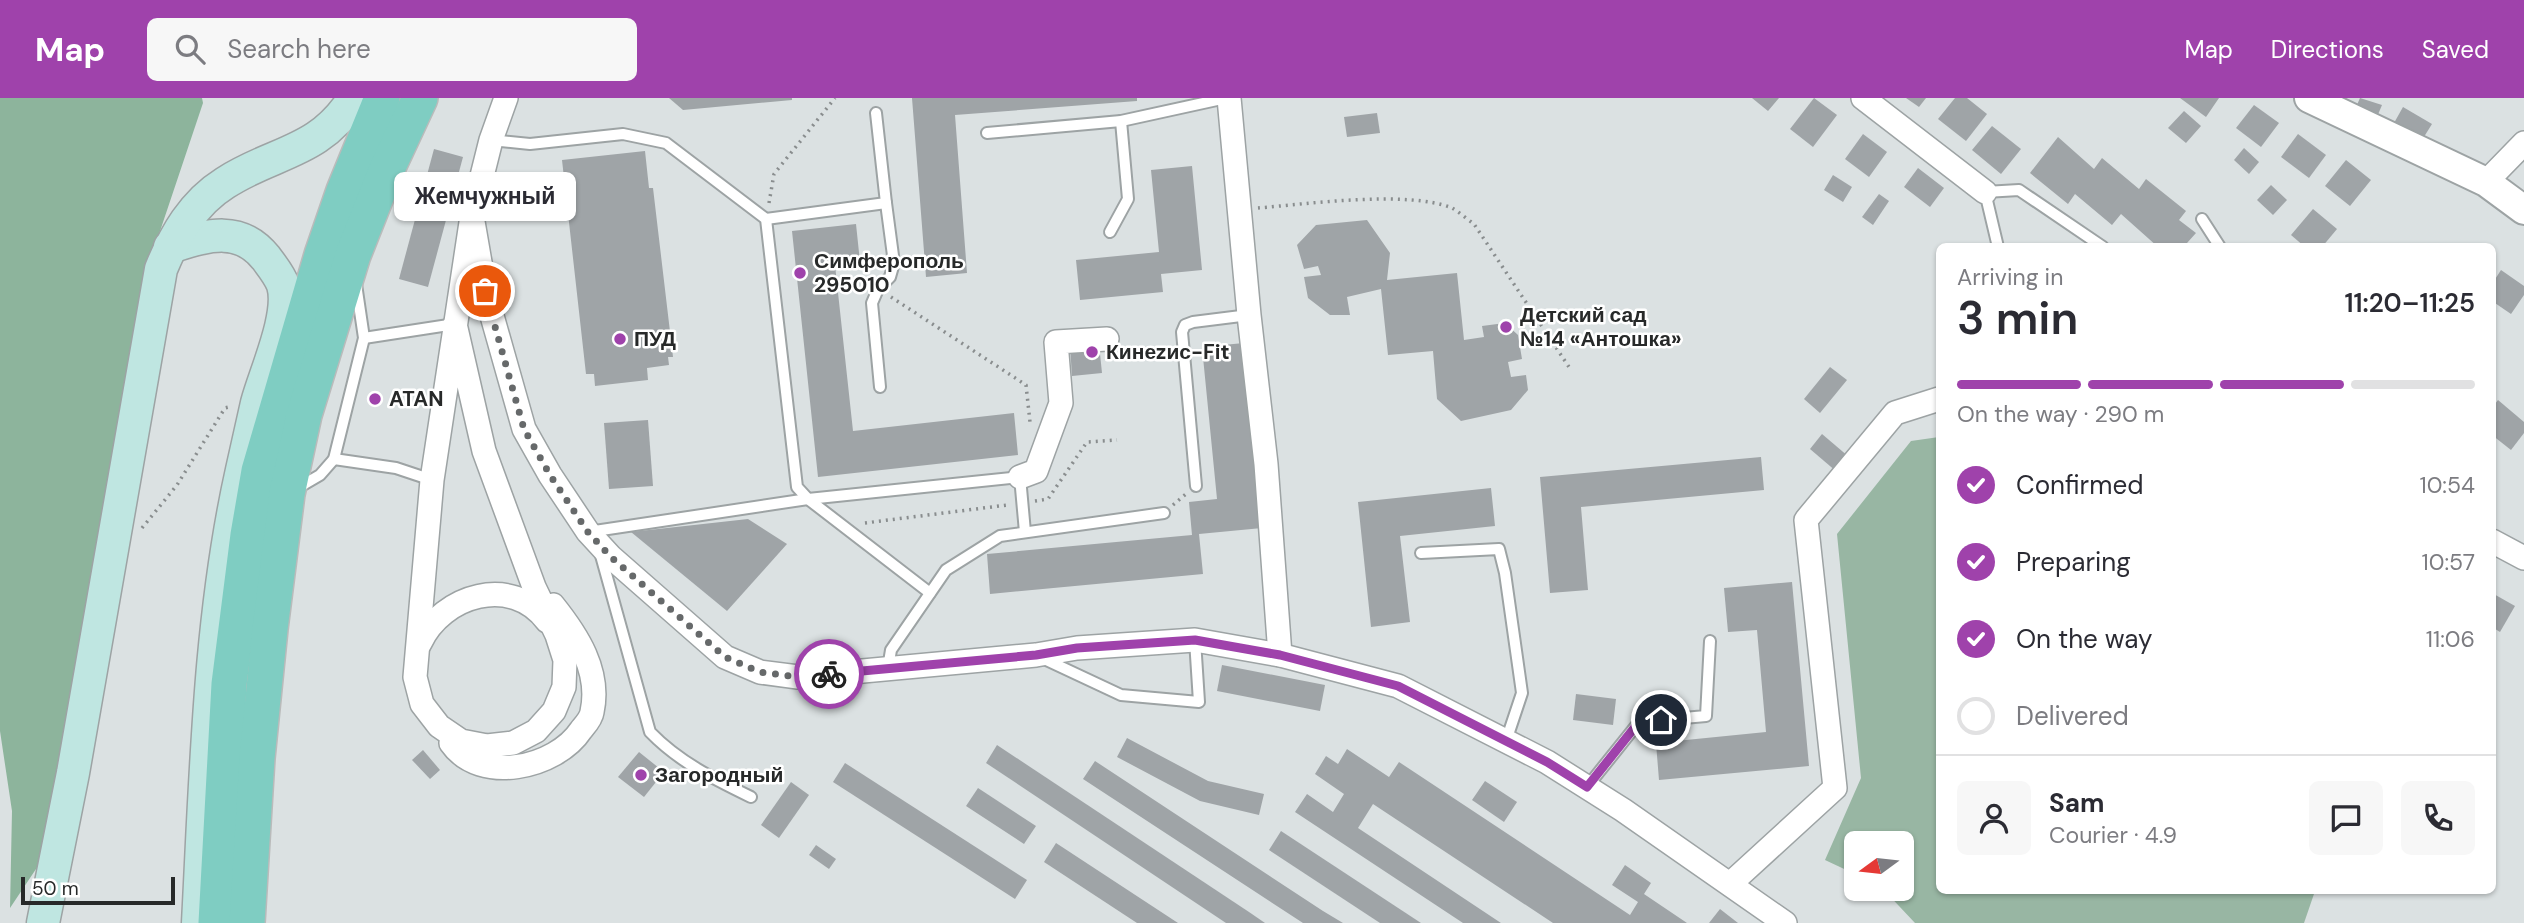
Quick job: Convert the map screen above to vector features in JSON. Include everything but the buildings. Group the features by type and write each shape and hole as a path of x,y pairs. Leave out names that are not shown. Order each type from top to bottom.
{"main road":[{"path":"43,923 73,773 161,269 170,247 189,215 223,184 257,166 306,146 345,112 354,98"},
{"path":"216,923 229,684 248,535 260,471 322,255 344,191 382,98"},
{"path":"247,923 257,758 287,494 304,415 353,255 387,169 420,98"},
{"path":"170,247 205,236 237,236 258,248 283,286 282,323 257,403 230,526 211,692 198,923"}],"street":[{"path":"506,98 491,139 472,216 455,324 432,480 415,677 422,704 457,753 486,765 518,768 548,759 575,741 592,715 594,685 584,651 571,628 534,587"},
{"path":"1227,98 1266,464 1280,655"},
{"path":"1863,98 1984,192"},
{"path":"2309,98 2486,182 2524,209"},
{"path":"2486,182 2524,143"},
{"path":"472,216 485,291 524,429 550,475 593,537 611,557 725,657 760,672 798,677 1036,655 1077,648 1195,640 1280,655 1398,686 1506,740 1587,787 1785,923"},
{"path":"439,726 461,741 487,746 513,743 536,731 554,711 564,687 565,660 557,635 534,587 484,451 455,324"},
{"path":"1028,474 1061,403 1056,342 1107,339"},
{"path":"1730,884 1835,788 1806,520 1895,413 1936,400"},
{"path":"2496,543 2524,558"},
{"path":"417,650 426,629 441,612 460,601 482,595 504,596 526,604 543,617 557,635"}],"lane":[{"path":"987,133 1121,121 1227,98"},
{"path":"876,113 894,263 890,277 878,289 872,303 880,387"},
{"path":"1110,232 1128,199 1121,121"},
{"path":"491,139 530,144 624,134 666,143 766,219 886,203"},
{"path":"1997,243 1984,192 2019,190 2097,243"},
{"path":"766,219 797,486 808,499 930,593"},
{"path":"2202,219 2217,243"},
{"path":"287,494 320,475 334,459 364,338 353,255"},
{"path":"1196,486 1182,332 1185,325 1193,321 1249,315"},
{"path":"364,338 455,324"},
{"path":"334,459 396,468 432,480"},
{"path":"751,797 699,771 666,748 650,732 593,537 808,499 1028,474 1025,532"},
{"path":"888,668 891,650 946,570 1000,536 1164,513"},
{"path":"1421,553 1499,549 1505,573 1522,693 1506,740"},
{"path":"1036,655 1121,695 1199,702 1195,640"},
{"path":"1587,787 1639,722 1706,716 1710,641"}],"path":[{"path":"766,219 774,174 835,98"},
{"path":"1239,209 1378,200 1422,201 1453,209 1474,224 1569,367"},
{"path":"878,289 1027,385 1028,474 1039,500"},
{"path":"136,537 177,485 225,408 233,407"},
{"path":"1164,513 1196,486"}],"green space":[{"path":"0,98 202,98 203,103 151,258 42,860 10,908 12,811 0,731"},
{"path":"1936,437 1936,894 2314,894 2304,923 1915,923 1894,901 1914,901 1914,831 1844,831 1844,869 1825,860 1861,778 1837,534 1911,441"}],"way so far":[{"path":"485,291 524,429 550,475 588,532 611,557 725,657 760,672 798,677 829,674"}],"place":[{"name":"Симферополь 295010","path":"800,273"},
{"name":"Жемчужный","path":"485,291"},
{"name":"Детский сад №14 «Антошка»","path":"1506,327"},
{"name":"ПУД","path":"620,339"},
{"name":"Кинеzис-Fit","path":"1092,352"},
{"name":"ATAN","path":"375,399"},
{"name":"Загородный","path":"641,775"}],"route":[{"path":"829,674 1036,655 1077,648 1195,640 1280,655 1398,686 1547,762 1587,787 1639,722 1661,720"}]}
